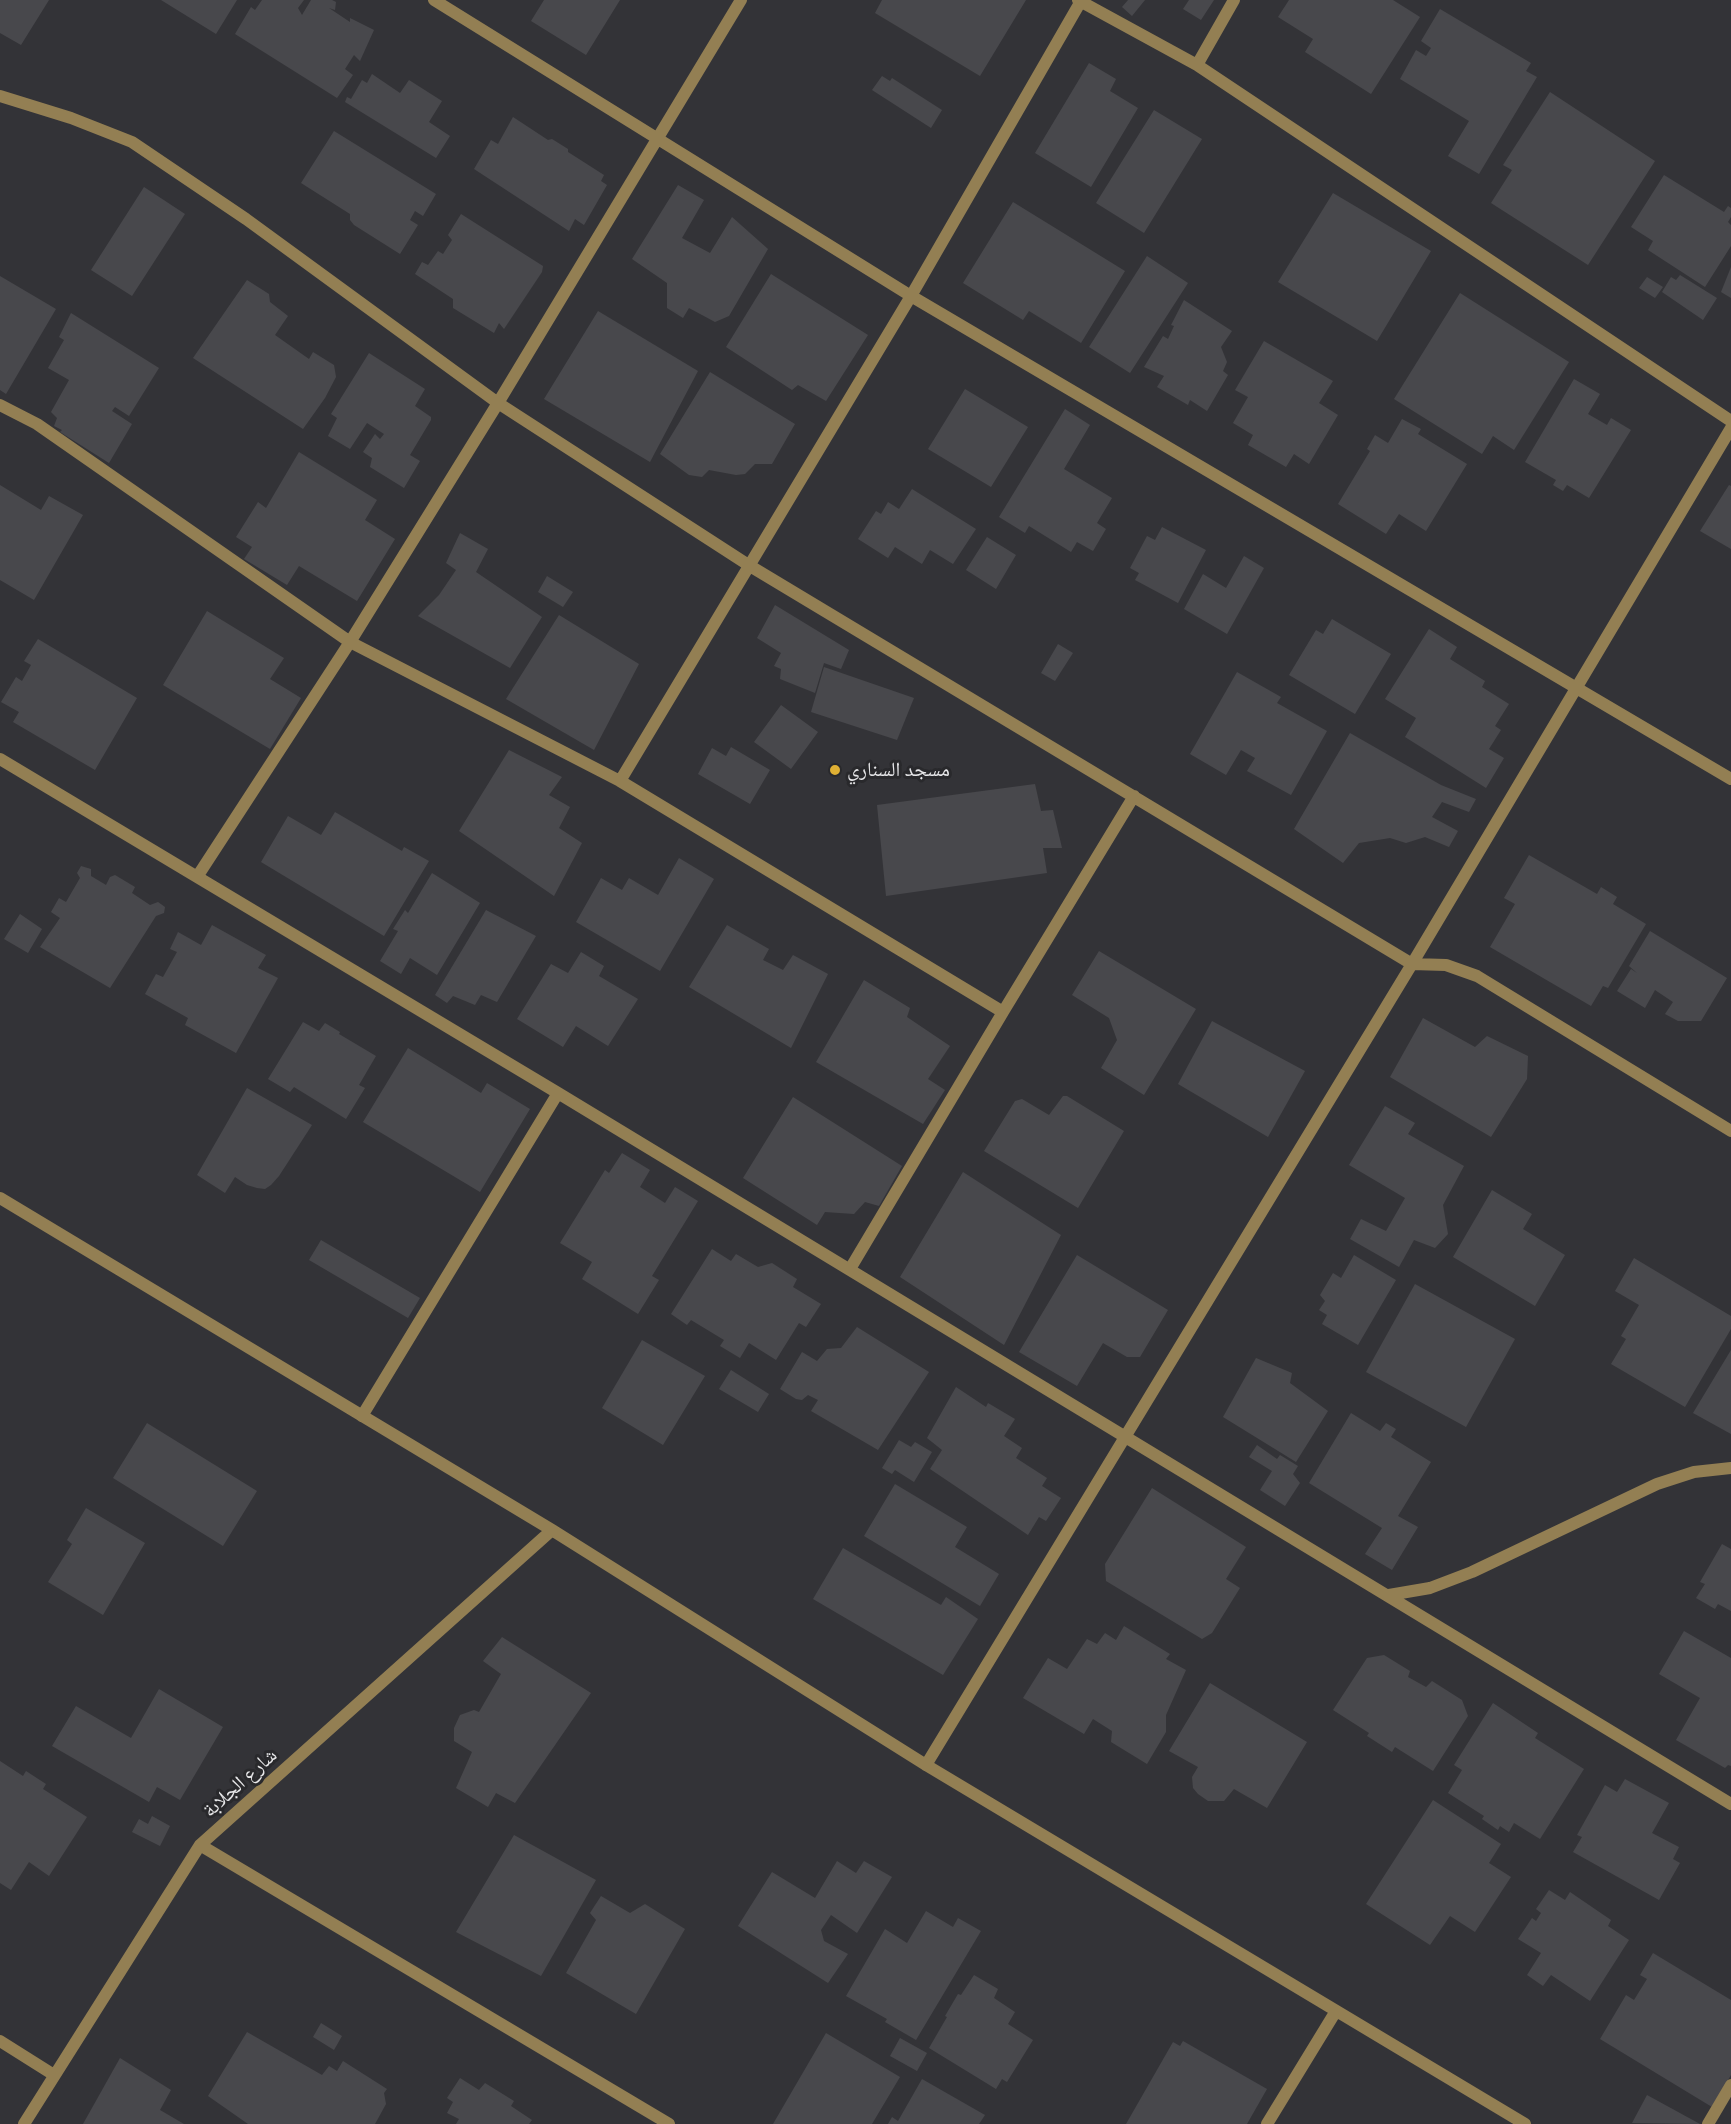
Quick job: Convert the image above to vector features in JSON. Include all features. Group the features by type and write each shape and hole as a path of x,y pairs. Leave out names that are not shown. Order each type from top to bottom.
{"street":[{"path":"434,0 911,296 1731,779"},
{"path":"197,877 350,642 498,404 741,0"},
{"path":"1197,65 1234,0"},
{"path":"620,780 911,296 1079,1 1197,65 1731,422"},
{"path":"0,96 71,118 132,142 255,226 498,404 750,566 1412,964 1446,966 1478,976 1731,1131"},
{"path":"0,405 37,424 350,642 620,780 1004,1012"},
{"path":"926,1765 1412,964 1731,428"},
{"path":"0,759 558,1092 1731,1804"},
{"path":"850,1269 1134,796"},
{"path":"362,1416 558,1092"},
{"path":"0,1198 552,1530 926,1765 1525,2124"},
{"path":"1389,1595 1430,1588 1472,1572 1657,1484 1694,1472 1731,1468"},
{"name":"شارع الجلابة","path":"24,2124 200,1845 552,1530"},
{"path":"200,1845 669,2124"},
{"path":"1267,2124 1336,2011"},
{"path":"0,2041 54,2075"},
{"path":"1708,2124 1731,2085"}],"building":[{"path":"0,0 49,0 21,45 0,33"},
{"path":"161,0 237,0 216,34"},
{"path":"262,0 304,0 298,8 302,15 311,0 332,0 336,2 335,10 329,8 350,22 350,18 374,30 360,61 354,55 345,69 353,75 337,98 235,34 251,7 255,10"},
{"path":"544,0 620,0 586,55 531,21"},
{"path":"882,0 1026,0 980,76 875,13"},
{"path":"1128,0 1145,0 1132,16 1122,7"},
{"path":"1189,0 1214,0 1201,20 1183,9"},
{"path":"1289,0 1393,0 1420,17 1371,94 1305,52 1313,39 1278,17"},
{"path":"1440,9 1531,63 1526,71 1537,77 1479,174 1448,156 1469,121 1400,79 1416,50 1426,56 1431,48 1421,41"},
{"path":"1089,63 1116,79 1110,91 1138,108 1091,187 1035,153"},
{"path":"372,74 400,93 409,80 442,101 429,122 450,136 436,158 345,102 347,97 351,99 362,80 367,83"},
{"path":"882,76 890,81 892,78 942,110 931,128 872,90"},
{"path":"1550,92 1655,161 1588,265 1491,203 1512,170 1503,165"},
{"path":"1154,110 1202,139 1144,233 1096,203"},
{"path":"513,117 548,140 552,139 568,149 568,152 604,175 601,181 607,185 584,225 575,219 569,231 474,169 491,140 498,144"},
{"path":"334,131 436,194 423,216 415,211 410,220 418,225 400,254 354,225 350,220 350,214 301,183"},
{"path":"1664,175 1724,212 1728,206 1731,208 1731,217 1728,222 1731,225 1731,246 1705,287 1648,250 1653,241 1631,227"},
{"path":"678,185 704,200 682,238 710,253 732,217 768,249 729,316 715,322 689,308 683,318 667,308 667,283 632,259"},
{"path":"144,187 185,214 132,296 91,270"},
{"path":"1333,193 1431,251 1377,341 1278,282"},
{"path":"1013,202 1125,271 1081,343 1029,311 1023,320 963,283"},
{"path":"461,214 543,266 542,272 504,329 499,323 494,333 453,308 453,299 415,274 422,262 428,265 438,251 443,254 452,240 448,235"},
{"path":"1147,256 1188,283 1130,373 1089,347"},
{"path":"1731,267 1731,298 1721,292"},
{"path":"771,274 868,335 826,401 798,385 792,390 726,347"},
{"path":"1680,275 1717,298 1703,320 1662,292 1671,277 1676,280"},
{"path":"0,276 56,309 6,394 0,390"},
{"path":"1647,277 1663,287 1655,298 1639,288"},
{"path":"247,280 269,294 270,302 288,316 275,335 309,359 313,352 334,365 336,377 325,398 303,429 193,358"},
{"path":"1460,293 1569,362 1514,450 1493,436 1482,454 1394,399"},
{"path":"1184,300 1232,331 1221,347 1227,362 1223,371 1228,375 1207,411 1190,400 1188,405 1157,387 1164,376 1144,367 1163,336 1168,339 1174,326 1171,325"},
{"path":"598,311 698,371 650,462 544,399"},
{"path":"71,313 159,368 129,416 115,407 112,411 132,424 109,463 54,426 57,418 51,412 69,380 48,368 64,340 59,337"},
{"path":"1264,341 1333,381 1319,403 1338,415 1309,464 1294,454 1286,467 1248,445 1253,435 1233,423 1248,397 1235,390"},
{"path":"369,353 425,389 415,406 431,417 431,420 410,455 420,461 404,488 370,467 372,458 363,452 375,434 380,439 384,434 367,423 350,449 328,436 337,418 331,414"},
{"path":"710,372 795,424 772,464 755,464 745,474 736,475 709,470 702,477 689,475 660,454"},
{"path":"1574,379 1600,394 1588,414 1607,425 1611,418 1631,430 1589,498 1567,485 1563,491 1553,485 1556,480 1525,462"},
{"path":"965,389 1028,427 991,487 928,449"},
{"path":"1065,409 1090,425 1064,469 1112,498 1097,523 1106,529 1093,551 1077,542 1071,552 1029,526 1025,533 999,517"},
{"path":"1402,419 1421,429 1418,434 1467,464 1426,531 1399,514 1386,534 1338,504 1370,451 1367,449 1375,435 1388,443"},
{"path":"299,452 377,500 365,520 395,539 357,601 299,566 287,585 244,559 252,547 236,537 258,502 266,508"},
{"path":"0,485 41,510 49,496 83,515 34,600 0,580"},
{"path":"1729,485 1731,486 1731,549 1700,531"},
{"path":"912,489 976,529 953,564 930,550 922,564 895,547 888,558 858,539 876,511 881,514 888,502 899,509"},
{"path":"1162,527 1206,550 1178,603 1135,580 1139,573 1130,568 1147,536 1155,540"},
{"path":"460,533 488,549 476,572 542,617 510,668 418,616 439,595 456,570 446,563"},
{"path":"987,537 1016,555 996,589 966,570"},
{"path":"1244,556 1264,568 1227,634 1184,609 1203,574 1226,588"},
{"path":"547,576 573,592 563,607 538,592"},
{"path":"775,605 849,650 841,669 824,663 815,693 780,679 781,669 774,666 781,653 757,638"},
{"path":"207,611 284,658 270,679 301,698 270,749 163,685"},
{"path":"559,615 639,664 594,750 506,699"},
{"path":"1332,619 1391,654 1355,714 1289,675 1316,630 1323,634"},
{"path":"1429,629 1457,647 1450,659 1485,681 1482,687 1509,704 1495,726 1501,730 1489,749 1504,758 1486,788 1405,737 1416,718 1385,699"},
{"path":"38,639 137,698 95,770 13,722 19,712 1,702 16,677 22,681 31,665 24,661"},
{"path":"1058,644 1073,653 1055,681 1041,673"},
{"path":"824,667 914,698 897,740 811,712"},
{"path":"1237,672 1281,697 1277,703 1327,731 1291,795 1247,771 1255,758 1241,750 1226,775 1190,754"},
{"path":"781,705 818,732 791,769 754,742"},
{"path":"1350,733 1441,785 1476,799 1469,812 1442,802 1432,817 1458,831 1449,847 1425,837 1406,843 1390,838 1359,843 1343,863 1294,829"},
{"path":"731,747 770,770 750,804 698,774 712,748 726,756"},
{"path":"509,750 562,777 549,795 570,807 559,828 582,843 554,896 459,831"},
{"path":"1035,784 1041,811 1053,810 1062,848 1043,848 1047,873 886,896 877,805"},
{"path":"335,812 402,851 404,847 429,861 384,936 261,862 288,816 321,835"},
{"path":"1529,855 1597,894 1601,887 1617,897 1613,904 1646,924 1608,988 1603,986 1591,1006 1490,947 1515,904 1504,898"},
{"path":"679,858 714,879 660,971 576,922 601,878 622,890 629,878 658,895"},
{"path":"81,866 91,869 91,876 106,885 110,877 115,875 135,887 132,893 150,905 158,902 165,907 164,913 156,916 110,988 40,947 60,918 51,912 59,898 66,902 80,878 77,873"},
{"path":"432,873 480,903 437,975 410,958 401,974 380,961 398,931 393,929 405,910 408,913"},
{"path":"486,910 536,936 497,1002 481,995 475,1005 453,996 447,1003 435,995"},
{"path":"20,914 42,929 28,953 4,939"},
{"path":"212,925 266,955 258,968 278,978 236,1053 185,1025 188,1018 145,994 156,974 163,977 177,952 170,949 178,932 201,945"},
{"path":"727,925 769,949 763,960 783,970 793,955 828,974 791,1048 689,987"},
{"path":"1650,931 1727,978 1701,1021 1678,1021 1665,1014 1673,1002 1655,990 1645,1008 1617,991 1631,969 1637,973 1629,966"},
{"path":"1099,951 1196,1009 1144,1095 1101,1068 1117,1040 1109,1018 1072,995"},
{"path":"581,952 604,966 599,976 638,999 608,1046 576,1026 563,1047 517,1019 551,964 568,973"},
{"path":"864,980 910,1008 907,1017 950,1046 928,1079 945,1090 923,1124 816,1062"},
{"path":"1423,1018 1475,1047 1487,1036 1528,1056 1527,1079 1491,1137 1390,1077"},
{"path":"1212,1021 1305,1071 1268,1137 1178,1084"},
{"path":"303,1022 319,1031 325,1023 376,1056 359,1085 365,1088 346,1119 294,1087 290,1092 268,1079"},
{"path":"408,1048 481,1093 487,1083 530,1109 480,1192 363,1122"},
{"path":"247,1088 312,1125 271,1185 265,1189 257,1188 235,1177 225,1193 197,1175"},
{"path":"1063,1096 1067,1096 1124,1131 1078,1208 984,1151 1015,1101 1022,1099 1049,1115"},
{"path":"793,1097 902,1166 879,1206 865,1202 854,1214 825,1212 817,1225 743,1178"},
{"path":"1385,1106 1415,1123 1408,1134 1464,1166 1443,1205 1448,1234 1435,1248 1414,1240 1399,1267 1350,1239 1361,1219 1386,1231 1405,1198 1349,1165"},
{"path":"622,1153 650,1170 640,1187 665,1203 675,1187 698,1201 652,1276 659,1280 638,1314 582,1279 592,1262 560,1243 605,1170 609,1173"},
{"path":"963,1172 1061,1235 1004,1345 900,1277"},
{"path":"1492,1190 1532,1214 1523,1229 1565,1255 1535,1306 1453,1257"},
{"path":"321,1240 420,1298 408,1318 309,1260"},
{"path":"712,1249 731,1261 736,1254 758,1267 772,1263 797,1279 793,1287 821,1304 806,1327 799,1323 776,1360 749,1343 740,1358 720,1346 724,1340 691,1320 687,1325 671,1314"},
{"path":"1077,1255 1168,1310 1140,1357 1127,1357 1103,1343 1077,1386 1019,1352"},
{"path":"1354,1255 1396,1280 1358,1345 1322,1324 1327,1315 1319,1310 1325,1301 1320,1295 1333,1273 1341,1278"},
{"path":"1634,1258 1731,1316 1731,1329 1685,1407 1611,1364 1626,1339 1621,1336 1639,1305 1615,1291"},
{"path":"1415,1284 1515,1339 1466,1427 1366,1372"},
{"path":"857,1327 929,1372 878,1450 811,1411 818,1400 808,1395 802,1400 796,1399 780,1389 802,1352 817,1361 827,1349 841,1348"},
{"path":"642,1340 705,1376 663,1445 602,1408"},
{"path":"1731,1350 1731,1434 1693,1413"},
{"path":"1256,1358 1292,1373 1290,1383 1328,1411 1296,1462 1223,1417"},
{"path":"731,1370 769,1394 758,1412 719,1389"},
{"path":"956,1387 986,1407 988,1403 1015,1419 1004,1436 1022,1448 1016,1458 1047,1478 1042,1486 1061,1498 1046,1521 1039,1517 1028,1535 930,1469 942,1450 927,1438"},
{"path":"1351,1413 1380,1431 1386,1423 1396,1429 1391,1437 1431,1462 1398,1516 1418,1527 1392,1570 1365,1554 1382,1528 1309,1483"},
{"path":"147,1423 257,1491 223,1546 113,1478"},
{"path":"899,1440 911,1447 915,1442 932,1452 914,1482 895,1470 892,1474 882,1468"},
{"path":"1257,1445 1277,1459 1280,1455 1298,1466 1293,1474 1300,1483 1285,1506 1260,1490 1272,1471 1249,1457"},
{"path":"895,1484 967,1527 955,1547 999,1574 980,1606 864,1536"},
{"path":"1152,1488 1246,1547 1226,1579 1240,1588 1212,1633 1202,1639 1106,1581 1105,1564"},
{"path":"86,1508 145,1543 103,1615 48,1582 72,1544 67,1540"},
{"path":"1722,1544 1731,1549 1731,1611 1718,1604 1715,1609 1696,1598 1705,1584 1700,1582"},
{"path":"843,1548 941,1605 946,1597 978,1619 943,1675 813,1599"},
{"path":"1124,1626 1170,1654 1166,1659 1186,1670 1166,1715 1166,1732 1147,1764 1111,1742 1112,1731 1093,1719 1084,1734 1023,1698 1048,1658 1067,1669 1087,1639 1097,1644 1105,1633 1116,1640"},
{"path":"1684,1631 1731,1658 1731,1766 1728,1765 1725,1768 1676,1740 1700,1698 1659,1674"},
{"path":"502,1637 591,1693 515,1803 496,1793 488,1807 456,1788 472,1752 454,1741 454,1728 460,1715 474,1710 479,1712 501,1674 483,1661"},
{"path":"1384,1655 1410,1671 1408,1677 1426,1687 1432,1681 1462,1700 1468,1716 1433,1771 1395,1747 1392,1752 1367,1736 1369,1733 1333,1710 1367,1658"},
{"path":"1210,1683 1307,1742 1267,1808 1234,1789 1224,1801 1208,1801 1193,1788 1192,1777 1198,1767 1169,1751"},
{"path":"159,1689 223,1727 180,1800 157,1787 149,1802 52,1746 76,1706 131,1738"},
{"path":"1493,1703 1538,1733 1535,1738 1584,1769 1540,1839 1514,1823 1509,1832 1500,1826 1498,1830 1482,1819 1484,1816 1448,1793 1462,1770 1454,1765"},
{"path":"0,1761 23,1776 26,1771 46,1784 43,1789 87,1817 49,1876 29,1862 11,1890 0,1883"},
{"path":"1625,1779 1669,1803 1652,1833 1679,1847 1673,1859 1680,1863 1659,1900 1573,1852 1582,1837 1577,1835 1605,1785 1617,1792"},
{"path":"1433,1800 1501,1844 1489,1863 1511,1877 1475,1932 1450,1916 1430,1945 1366,1904"},
{"path":"152,1816 170,1826 160,1846 132,1832 139,1819 148,1824"},
{"path":"514,1835 596,1880 541,1976 456,1932"},
{"path":"837,1861 856,1873 864,1861 892,1877 857,1933 831,1915 821,1930 824,1941 848,1954 828,1983 738,1926 772,1872 815,1898"},
{"path":"1549,1890 1565,1900 1570,1892 1611,1920 1608,1926 1629,1940 1590,2001 1551,1975 1543,1986 1527,1975 1541,1953 1518,1939 1532,1918 1536,1921 1541,1913 1536,1909"},
{"path":"601,1896 630,1913 645,1904 685,1929 636,2014 566,1973 596,1920 590,1913"},
{"path":"926,1911 953,1927 958,1918 981,1931 916,2040 885,2022 887,2019 846,1996 885,1929 907,1943"},
{"path":"1653,1953 1731,2000 1731,2075 1712,2107 1600,2039 1626,1995 1634,2000 1647,1979 1640,1975"},
{"path":"974,1975 998,1989 994,1998 1015,2012 1008,2024 1033,2040 1007,2082 1002,2079 996,2089 929,2048 958,1994 961,1995"},
{"path":"321,2023 342,2036 334,2050 313,2037"},
{"path":"247,2032 322,2075 329,2066 337,2071 343,2061 387,2089 384,2093 386,2104 375,2124 248,2124 208,2096"},
{"path":"826,2033 900,2077 872,2124 773,2124"},
{"path":"900,2038 927,2053 917,2071 890,2056"},
{"path":"1183,2041 1267,2089 1247,2124 1126,2124 1173,2042 1180,2046"},
{"path":"120,2058 171,2090 160,2110 184,2124 83,2124"},
{"path":"460,2078 479,2090 485,2083 514,2101 511,2106 532,2120 529,2124 456,2124 459,2119 447,2113 453,2102 447,2098"},
{"path":"922,2079 985,2115 979,2124 888,2124 892,2117 898,2121"},
{"path":"1647,2095 1700,2124 1632,2123"}],"place":[{"name":"مسجد السناري","path":"835,770"}]}
